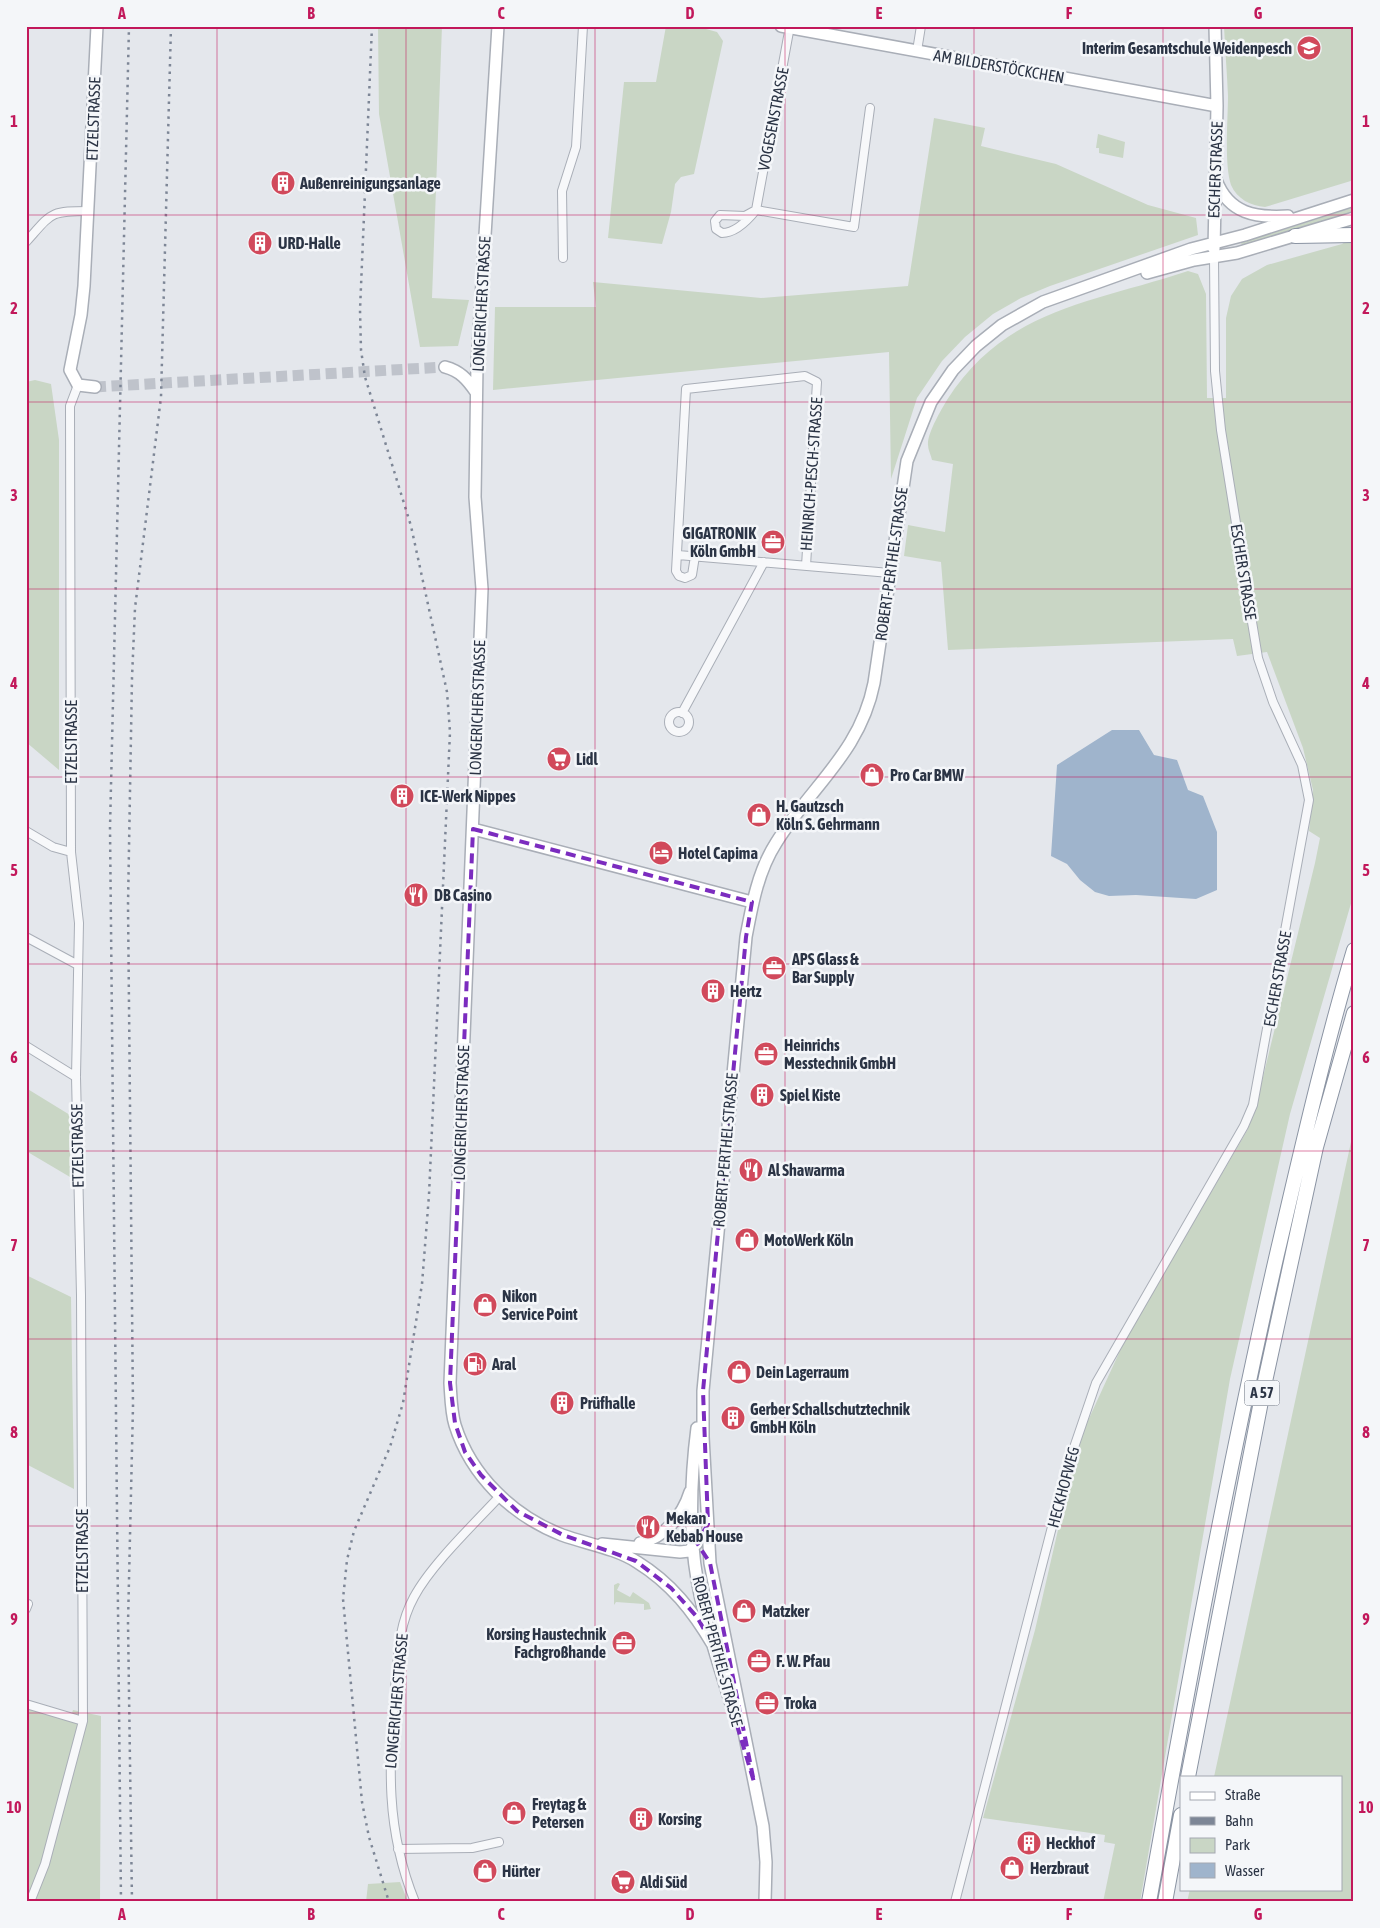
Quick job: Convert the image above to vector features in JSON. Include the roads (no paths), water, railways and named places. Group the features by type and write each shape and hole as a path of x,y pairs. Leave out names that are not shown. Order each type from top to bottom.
{"highway":[{"path":"1295,236 1354,235"},
{"name":"A 57","path":"1149,1902 1192,1662 1247,1386 1301,1150 1338,1001 1354,950"},
{"name":"A 57","path":"1188,1776 1264,1386 1316,1147 1354,1014"},
{"path":"1165,1902 1180,1820"}],"street":[{"name":"ETZELSTRASSE","path":"30,1902 45,1864 83,1721 81,1295 76,1078 79,923 72,852 70,406 78,385 71,376 70,360 81,315 89,211 97,26"},
{"name":"LONGERICHER STRASSE","path":"498,26 476,364 476,497 482,589 450,1383 454,1423 465,1452 481,1475 517,1511 539,1525 636,1561 671,1588 696,1617 713,1645"},
{"path":"563,258 562,192 576,147 582,26"},
{"path":"917,51 921,26"},
{"name":"ESCHER STRASSE","path":"1215,26 1217,106 1214,244 1215,371 1221,430 1258,658 1273,702 1302,766 1309,800 1253,1105"},
{"name":"AM BILDERSTÖCKCHEN","path":"787,27 1217,106"},
{"name":"VOGESENSTRASSE","path":"756,210 787,27"},
{"path":"756,210 748,221 729,232 722,233 716,229 715,221 720,216 745,216 756,210 854,227 870,108"},
{"path":"1215,176 1221,192 1244,213 1265,218 1304,215 1354,200"},
{"path":"26,242 54,214 62,211 89,211"},
{"name":"ROBERT-PERTHEL-STRASSE","path":"754,1782 713,1645 693,1547 692,1486 696,1430 702,1399 746,937 752,902 766,862 775,845 803,804 845,754 863,718 874,683 907,461 922,420 941,387 976,346 1002,325 1043,302 1191,249 1214,244 1304,215"},
{"name":"ROBERT-PERTHEL-STRASSE","path":"1094,285 1194,260 1214,258 1354,218"},
{"path":"476,364 445,366 462,374 476,392"},
{"name":"HEINRICH-PESCH-STRASSE","path":"678,555 686,389 805,376 817,382 806,566"},
{"path":"78,385 95,387"},
{"path":"695,556 693,572 686,578 679,576 676,571 678,555 695,556 806,566 890,572"},
{"path":"682,713 764,562"},
{"path":"473,829 752,902"},
{"path":"26,831 53,846 72,852"},
{"path":"26,937 78,965"},
{"path":"26,1046 76,1078"},
{"name":"HECKHOFWEG","path":"955,1902 1081,1421 1096,1383 1244,1126 1253,1105"},
{"name":"ROBERT-PERTHEL-STRASSE","path":"702,1399 710,1563 763,1826 766,1862 764,1902"},
{"name":"LONGERICHER STRASSE","path":"628,1546 658,1535 675,1521 688,1498 692,1486"},
{"name":"LONGERICHER STRASSE","path":"415,1902 398,1849 389,1784 400,1632 414,1597 428,1576 500,1496"},
{"path":"708,1524 704,1536 693,1547 702,1552 710,1563"},
{"name":"LONGERICHER STRASSE","path":"585,1541 680,1552 693,1547"},
{"name":"LONGERICHER STRASSE","path":"640,1543 693,1547"},
{"path":"26,1704 83,1721"},
{"path":"398,1849 472,1848 499,1842"}],"water":[{"path":"1112,730 1139,730 1154,755 1177,760 1188,790 1203,796 1217,832 1217,890 1196,899 1136,895 1109,896 1095,892 1080,880 1067,864 1051,856 1057,765"}],"tunnel":[{"path":"95,387 445,367"}],"railway":[{"path":"121,1902 110,828 129,26"},
{"path":"132,1902 128,1623 133,1406 128,905 132,678 135,608 161,397 171,26"},
{"path":"372,26 360,310 361,350 365,377 411,526 447,692 450,732 429,1195 422,1284 403,1403 390,1447 354,1531 347,1560 343,1599 362,1802 369,1837 389,1902"}],"place":[{"name":"Interim Gesamtschule Weidenpesch","path":"1309,48"},
{"name":"Außenreinigungsanlage","path":"283,183"},
{"name":"URD-Halle","path":"260,243"},
{"name":"GIGATRONIK Köln GmbH","path":"773,542"},
{"name":"Lidl","path":"559,759"},
{"name":"Pro Car BMW","path":"872,775"},
{"name":"ICE-Werk Nippes","path":"402,796"},
{"name":"H. Gautzsch Köln S. Gehrmann","path":"759,815"},
{"name":"Hotel Capima","path":"661,853"},
{"name":"DB Casino","path":"416,895"},
{"name":"APS Glass & Bar Supply","path":"774,968"},
{"name":"Hertz","path":"713,991"},
{"name":"Heinrichs Messtechnik GmbH","path":"766,1054"},
{"name":"Spiel Kiste","path":"762,1095"},
{"name":"Al Shawarma","path":"751,1170"},
{"name":"MotoWerk Köln","path":"747,1240"},
{"name":"Nikon Service Point","path":"485,1305"},
{"name":"Aral","path":"475,1364"},
{"name":"Dein Lagerraum","path":"739,1372"},
{"name":"Prüfhalle","path":"562,1403"},
{"name":"Gerber Schallschutztechnik GmbH Köln","path":"733,1418"},
{"name":"Mekan Kebab House","path":"648,1527"},
{"name":"Matzker","path":"744,1611"},
{"name":"Korsing Haustechnik Fachgroßhande","path":"624,1643"},
{"name":"F. W. Pfau","path":"759,1661"},
{"name":"Troka","path":"767,1703"},
{"name":"Freytag & Petersen","path":"514,1813"},
{"name":"Korsing","path":"641,1819"},
{"name":"Heckhof","path":"1029,1843"},
{"name":"Herzbraut","path":"1012,1868"},
{"name":"Hürter","path":"485,1871"},
{"name":"Aldi Süd","path":"623,1882"}]}
